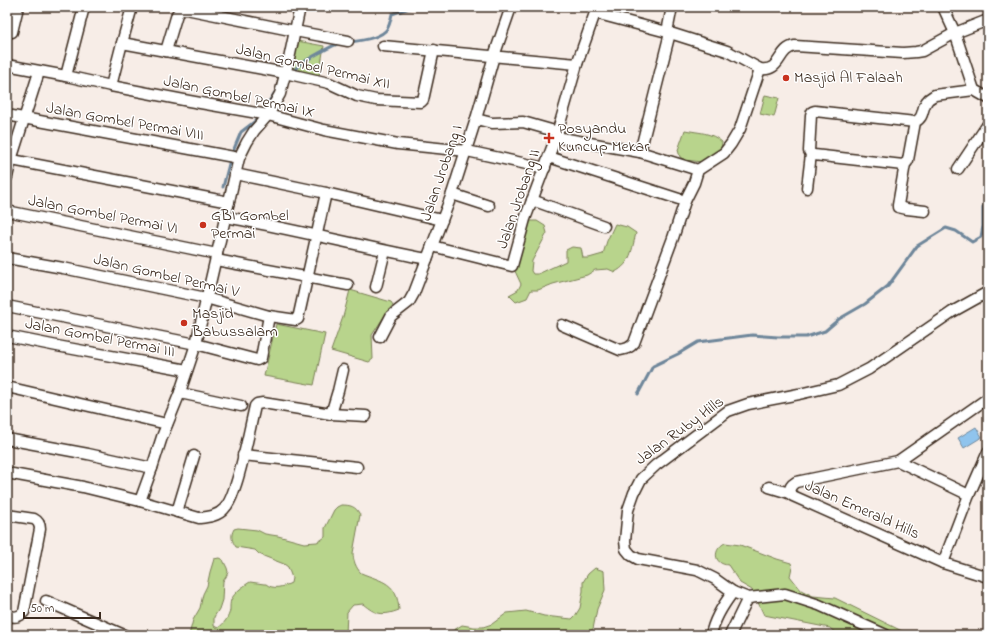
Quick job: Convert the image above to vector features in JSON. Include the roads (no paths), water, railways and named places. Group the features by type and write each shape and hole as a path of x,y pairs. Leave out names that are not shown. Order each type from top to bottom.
{"street":[{"path":"12,32 18,7"},
{"path":"66,76 84,7"},
{"path":"111,86 132,7"},
{"path":"140,501 162,436 180,393 196,344 226,217 238,158 254,131 268,115 280,94 300,7"},
{"name":"Jalan Jrobang I","path":"380,337 391,316 411,300 414,293 467,151 494,56 511,7"},
{"path":"640,152 668,32 672,7"},
{"path":"943,7 955,33 974,90"},
{"path":"166,51 177,14 181,10 186,9 348,40"},
{"path":"598,10 727,51 760,69 770,69 791,46 903,53 916,52 930,47 955,33 988,20"},
{"name":"Jalan Jrobang II","path":"432,246 512,266 525,220 557,135 577,64 598,10"},
{"name":"Jalan Gombel Permai XII","path":"122,43 329,83 357,96 376,100 422,102 434,50"},
{"path":"383,46 577,64"},
{"name":"Jalan Gombel Permai IX","path":"7,65 268,115 324,130 398,144 467,151 545,168"},
{"path":"562,325 620,350 631,347 668,253 685,201 694,183 698,170 724,153 731,144 740,129 760,69"},
{"path":"7,177 9,159 25,118 39,72"},
{"path":"807,188 811,154 809,151 812,112 815,111 915,122 921,118 926,102 935,95 974,90 988,98"},
{"name":"Jalan Gombel Permai VIII","path":"7,115 238,158"},
{"path":"476,120 492,123 523,122 557,135 640,152 698,170"},
{"path":"915,122 908,160 905,164 898,207 924,211"},
{"path":"958,169 988,124"},
{"path":"811,154 903,165 905,164"},
{"path":"549,157 685,201"},
{"path":"9,159 229,202"},
{"path":"235,174 442,220"},
{"path":"307,277 326,193"},
{"path":"452,194 489,206"},
{"path":"532,200 604,226"},
{"name":"Jalan Gombel Permai VI","path":"7,211 348,285"},
{"path":"226,217 426,259"},
{"path":"376,287 385,251"},
{"name":"Jalan Gombel Permai V","path":"7,258 63,268 206,298 269,316 294,320 297,320 307,277"},
{"name":"Jalan Ruby Hills","path":"748,598 733,592 715,579 697,570 638,559 631,555 626,549 625,541 628,510 641,479 656,465 728,411 748,404 838,385 869,370 952,312 988,292"},
{"path":"7,306 196,344 257,360 261,358 269,316"},
{"name":"Jalan Gombel Permai III","path":"7,336 187,370"},
{"path":"331,414 343,370"},
{"path":"7,387 167,424"},
{"path":"180,393 241,406"},
{"name":"Jalan Emerald Hills","path":"988,398 898,461 796,482 792,484 789,492 793,496 943,563 988,577"},
{"path":"7,473 82,487 140,501 199,518 208,517 218,514 230,501 239,474 255,406 257,404 263,403 331,414 366,416"},
{"path":"7,439 152,468"},
{"path":"943,563 969,495 988,452"},
{"path":"243,455 357,467"},
{"path":"177,512 194,456"},
{"path":"898,461 969,495"},
{"path":"769,487 789,492"},
{"path":"7,515 34,519 39,523 40,528 24,612 20,616 16,617 7,616"},
{"path":"711,635 712,627 722,607 733,592"},
{"path":"730,635 748,598 785,594 819,605 886,635"},
{"path":"46,601 124,635"}],"water":[{"path":"976,427 982,437 964,448 958,438"}],"waterway":[{"path":"349,42 380,35 388,27 392,14 412,7"},
{"path":"292,73 306,60 341,43"},
{"path":"263,111 277,89"},
{"path":"223,187 231,156 241,132 258,119"},
{"path":"638,394 653,366 698,342 752,335 806,337 825,331 839,319 865,304 888,286 917,246 946,228 956,231 972,242 981,237 983,226 983,208 988,198"}],"place":[{"name":"Masjid Al Falaah","path":"786,78"},
{"name":"Posyandu Kuncup Mekar","path":"549,138"},
{"name":"GBI Gombel Permai","path":"203,225"},
{"name":"Masjid Babussalam","path":"184,323"}]}
